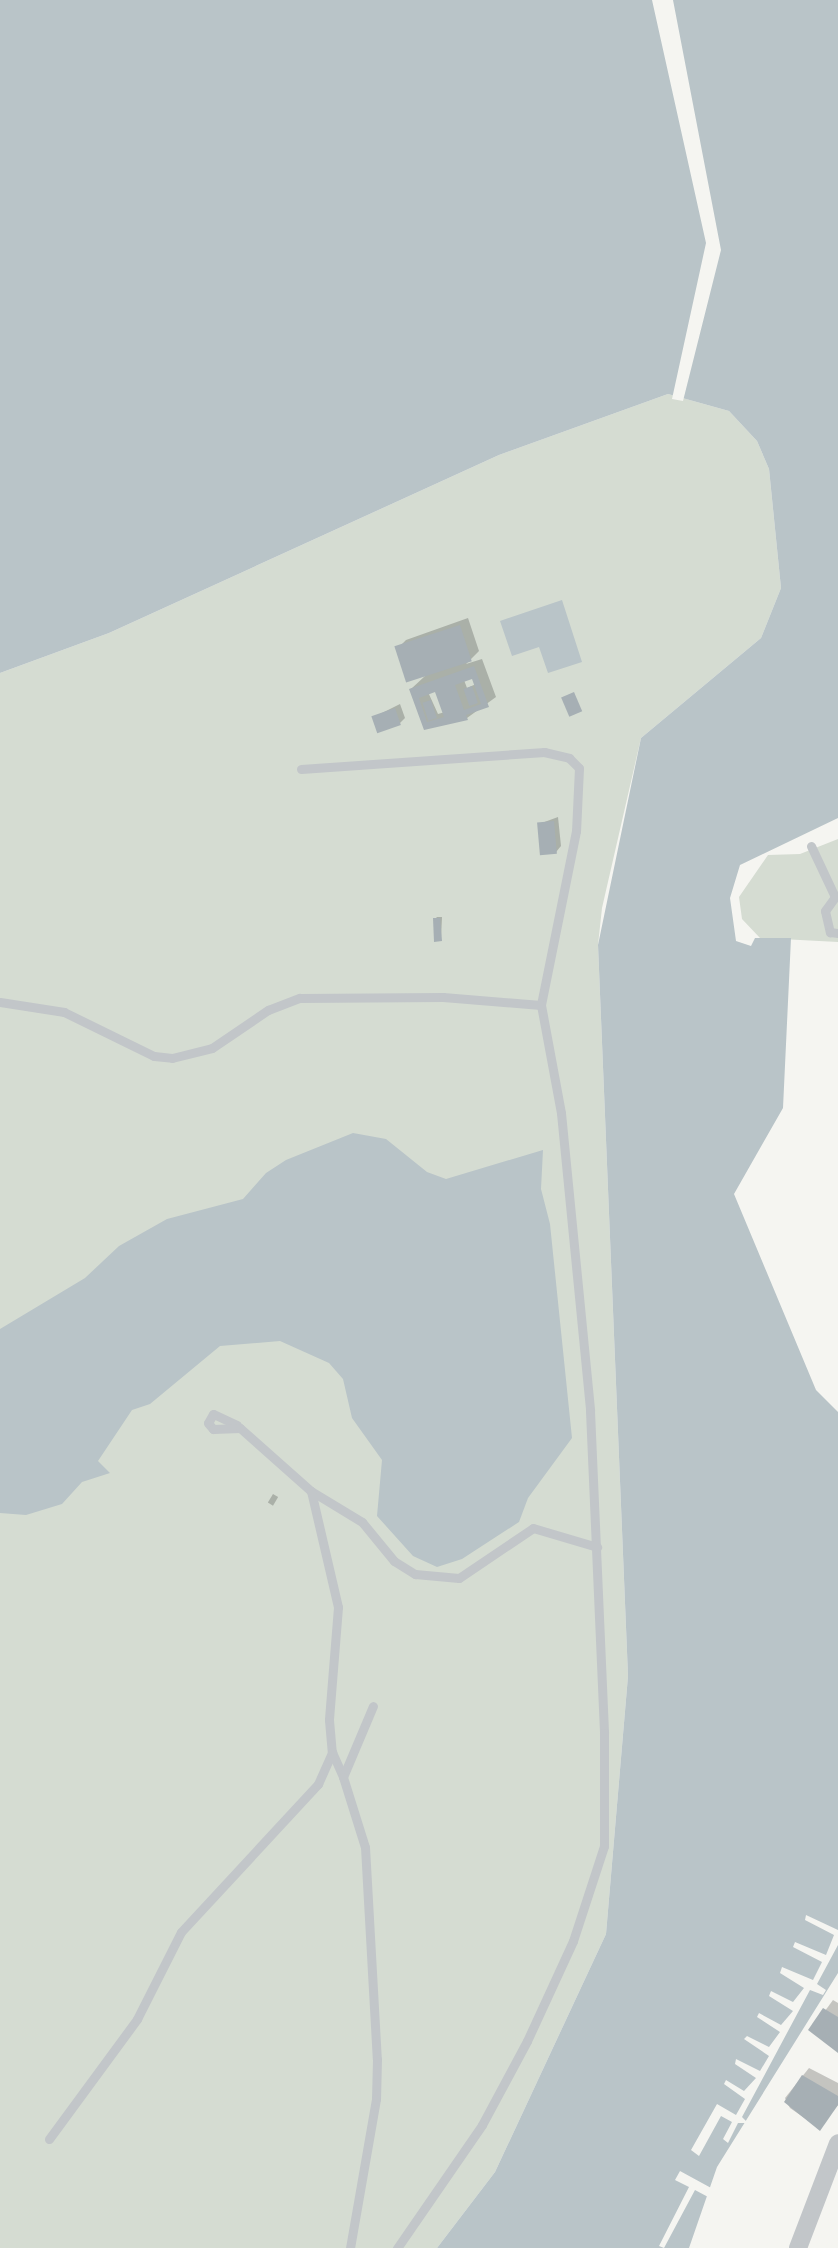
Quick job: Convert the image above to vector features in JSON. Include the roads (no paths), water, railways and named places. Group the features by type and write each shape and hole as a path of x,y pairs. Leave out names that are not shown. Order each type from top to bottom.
{"street":[{"path":"798,2248 838,2143"}],"lane":[{"path":"301,769 544,752 569,758 579,768 576,831 541,1005 561,1113 597,1547 604,1846 573,1941 527,2041 482,2125 397,2248"},
{"path":"811,846 835,897 825,911 830,932 838,933"},
{"path":"0,1002 64,1012 154,1056 172,1058 212,1048 268,1010 300,998 443,997 541,1005"},
{"path":"237,1425 213,1414 208,1423 213,1429 240,1428 311,1491 362,1522 394,1561 430,1579 459,1578 533,1528 597,1547"},
{"path":"49,2139 137,2019 181,1932 318,1784 332,1752 338,1607 311,1491"},
{"path":"343,1777 373,1706"},
{"path":"332,1752 365,1847 377,2059 376,2099 350,2248"}]}
